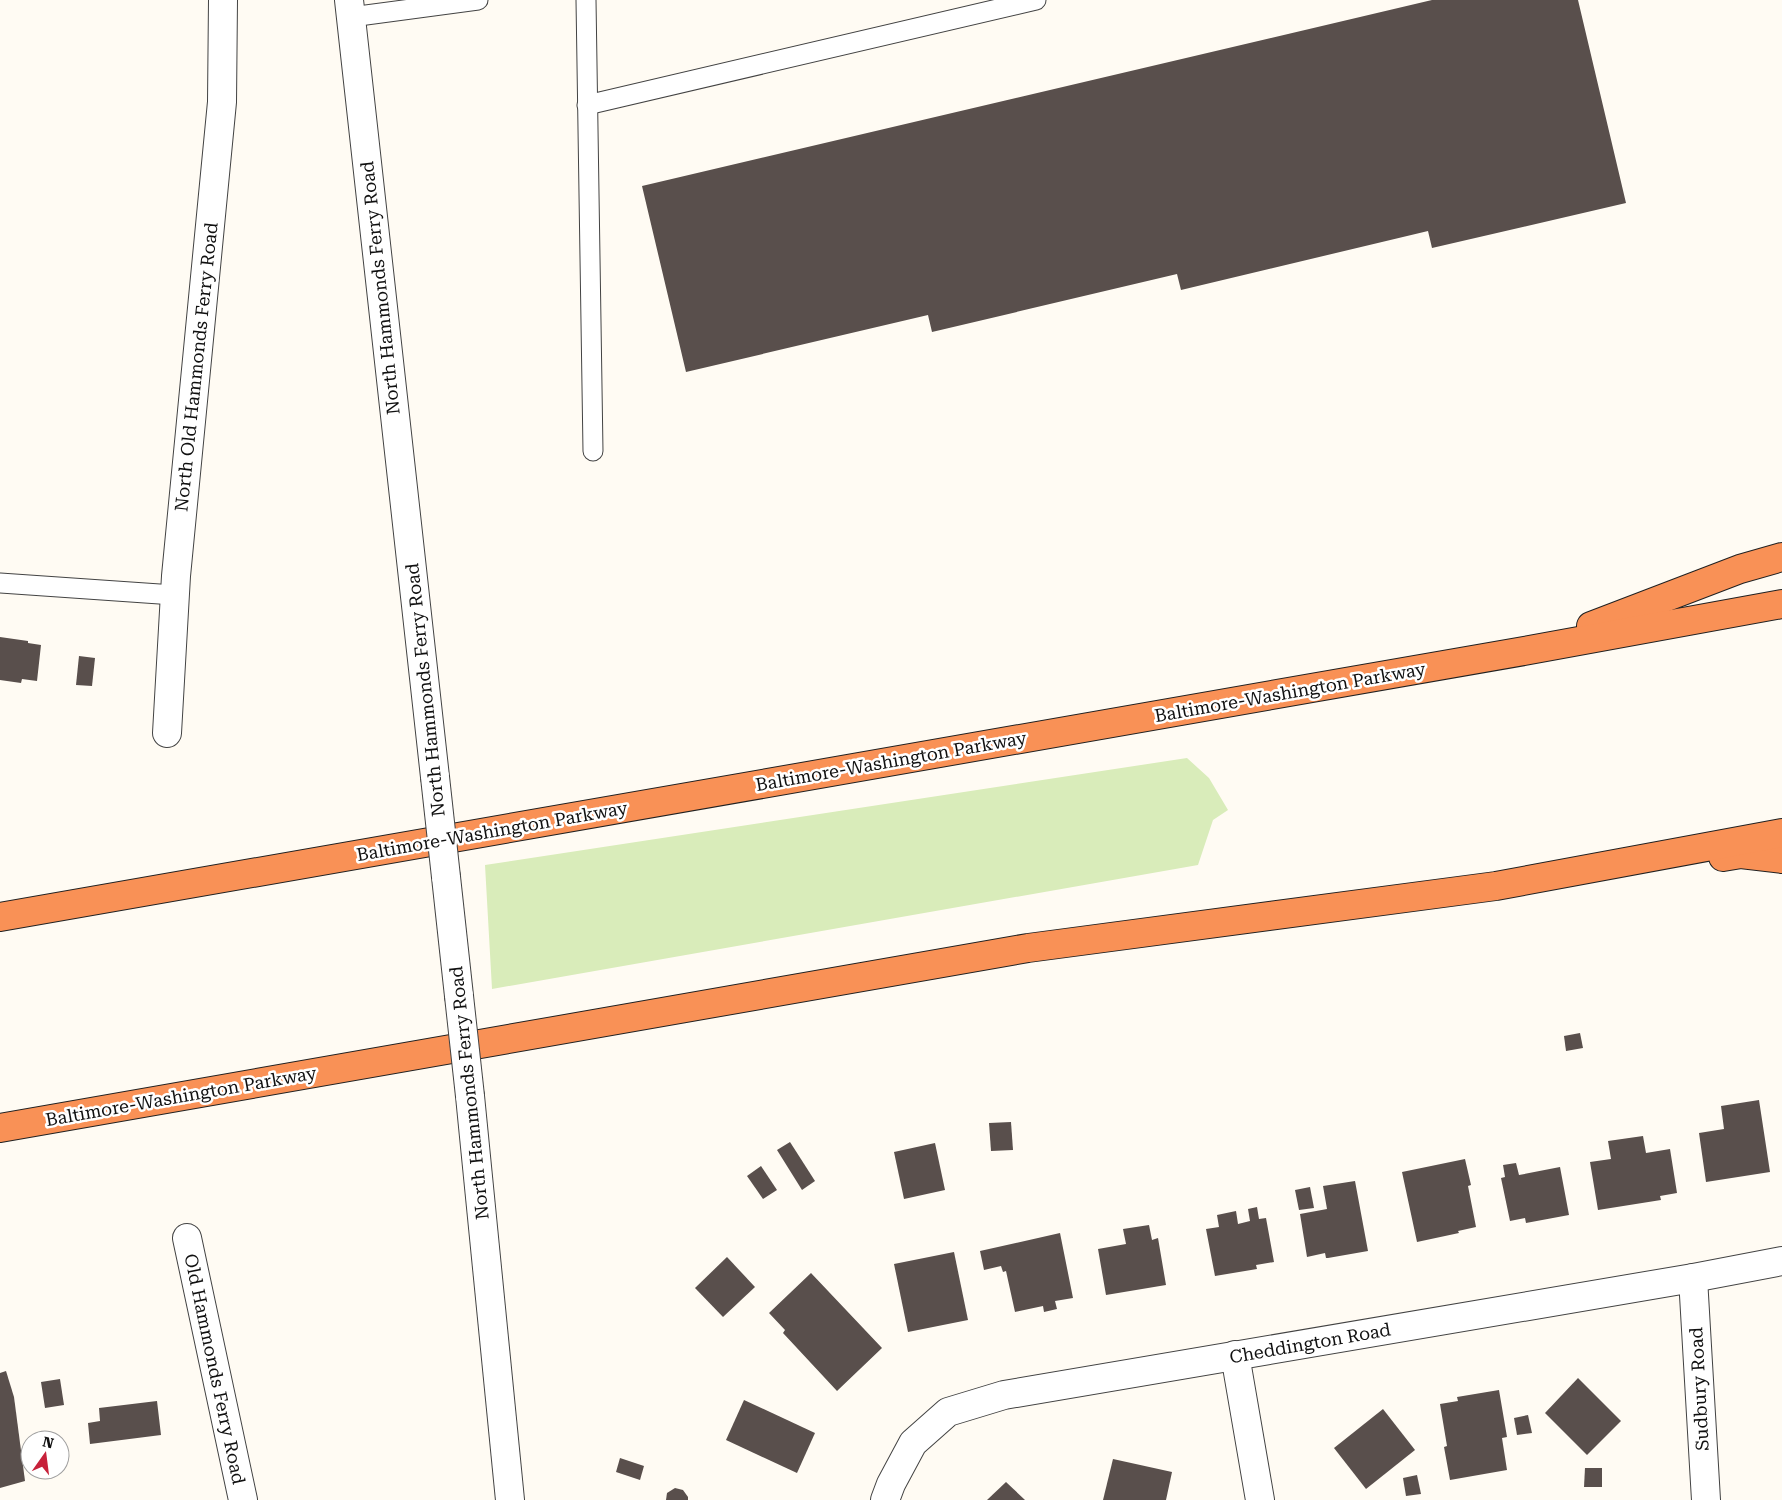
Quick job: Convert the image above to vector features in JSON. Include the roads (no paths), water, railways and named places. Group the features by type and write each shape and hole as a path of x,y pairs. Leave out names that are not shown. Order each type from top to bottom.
{"highway":[{"path":"1524,651 1740,569 1782,556"},
{"name":"Baltimore-Washington Parkway","path":"0,917 1524,651 1782,604"},
{"name":"Baltimore-Washington Parkway","path":"0,1128 1028,948 1496,886 1782,833"},
{"path":"1496,886 1741,854 1782,859"}],"street":[{"name":"North Old Hammonds Ferry Road","path":"167,733 174,595 222,102 223,0"},
{"name":"North Hammonds Ferry Road","path":"350,8 470,1096 510,1500"},
{"name":"Old Hammonds Ferry Road","path":"187,1238 243,1500"},
{"name":"Cheddington Road","path":"885,1500 912,1443 948,1412 1004,1396 1693,1278 1782,1261"},
{"name":"Sudbury Road","path":"1693,1278 1706,1500"},
{"path":"1235,1355 1260,1500"}],"lane":[{"path":"350,8 478,0"},
{"path":"586,0 593,451"},
{"path":"587,105 1036,0"},
{"path":"0,583 174,595"}]}
